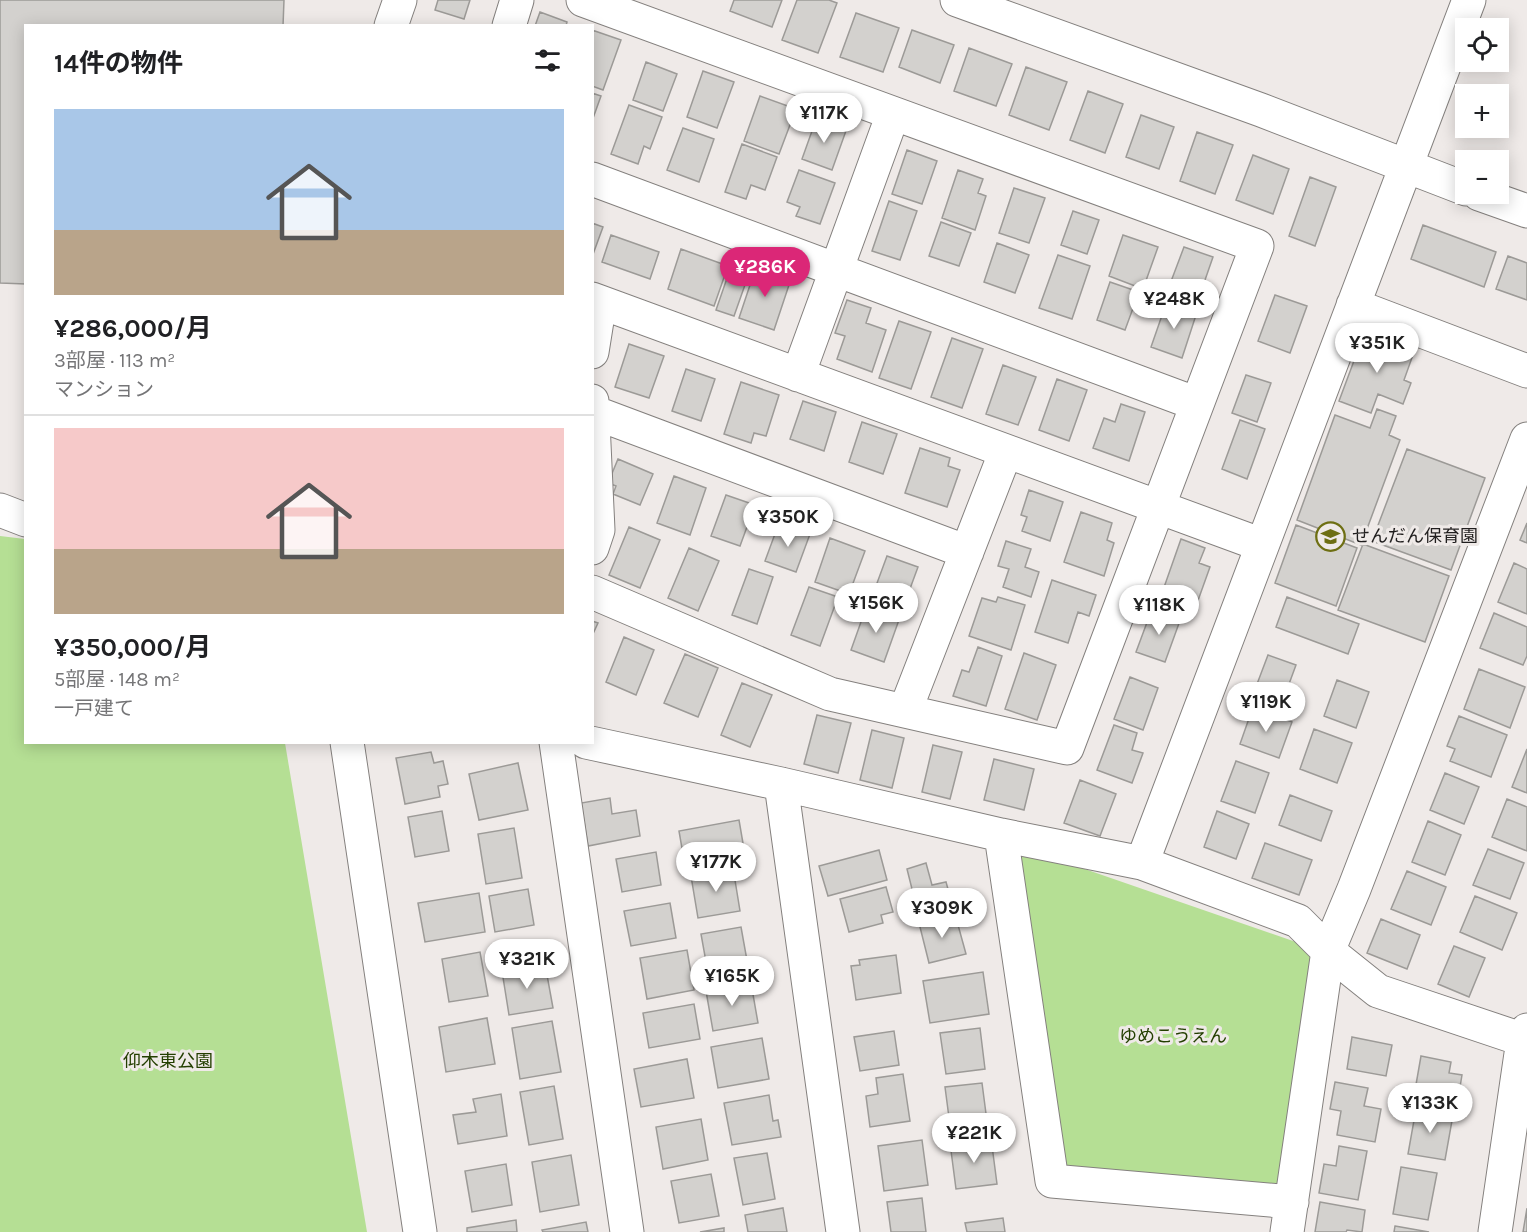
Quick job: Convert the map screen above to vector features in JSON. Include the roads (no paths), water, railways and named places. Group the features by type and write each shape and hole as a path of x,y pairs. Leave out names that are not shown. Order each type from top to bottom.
{"street":[{"path":"393,24 400,0"},
{"path":"510,24 517,0"},
{"path":"582,0 1257,246 1067,748 830,694 594,593"},
{"path":"957,0 1261,110 1455,185"},
{"path":"1142,863 1469,0"},
{"path":"798,375 893,114"},
{"path":"594,180 1197,404"},
{"path":"1506,204 1527,212"},
{"path":"594,326 596,301 1262,545"},
{"path":"1353,305 1527,370"},
{"path":"594,407 967,552"},
{"path":"594,432 598,530 594,542"},
{"path":"1001,835 1052,1181 1289,1217 1328,951 1527,439"},
{"path":"905,711 1006,451"},
{"path":"0,510 24,519"},
{"path":"346,744 420,1232"},
{"path":"556,744 627,1232"},
{"path":"594,744 1001,835 1142,863 1298,921 1328,951 1378,991 1526,1037 1495,1232"},
{"path":"781,784 843,1232"}],"place":[{"name":"せんだん保育園","path":"1331,536"}],"park label":[{"name":"ゆめこうえん","path":"1173,1036"},
{"name":"仰木東公園","path":"168,1061"}]}
